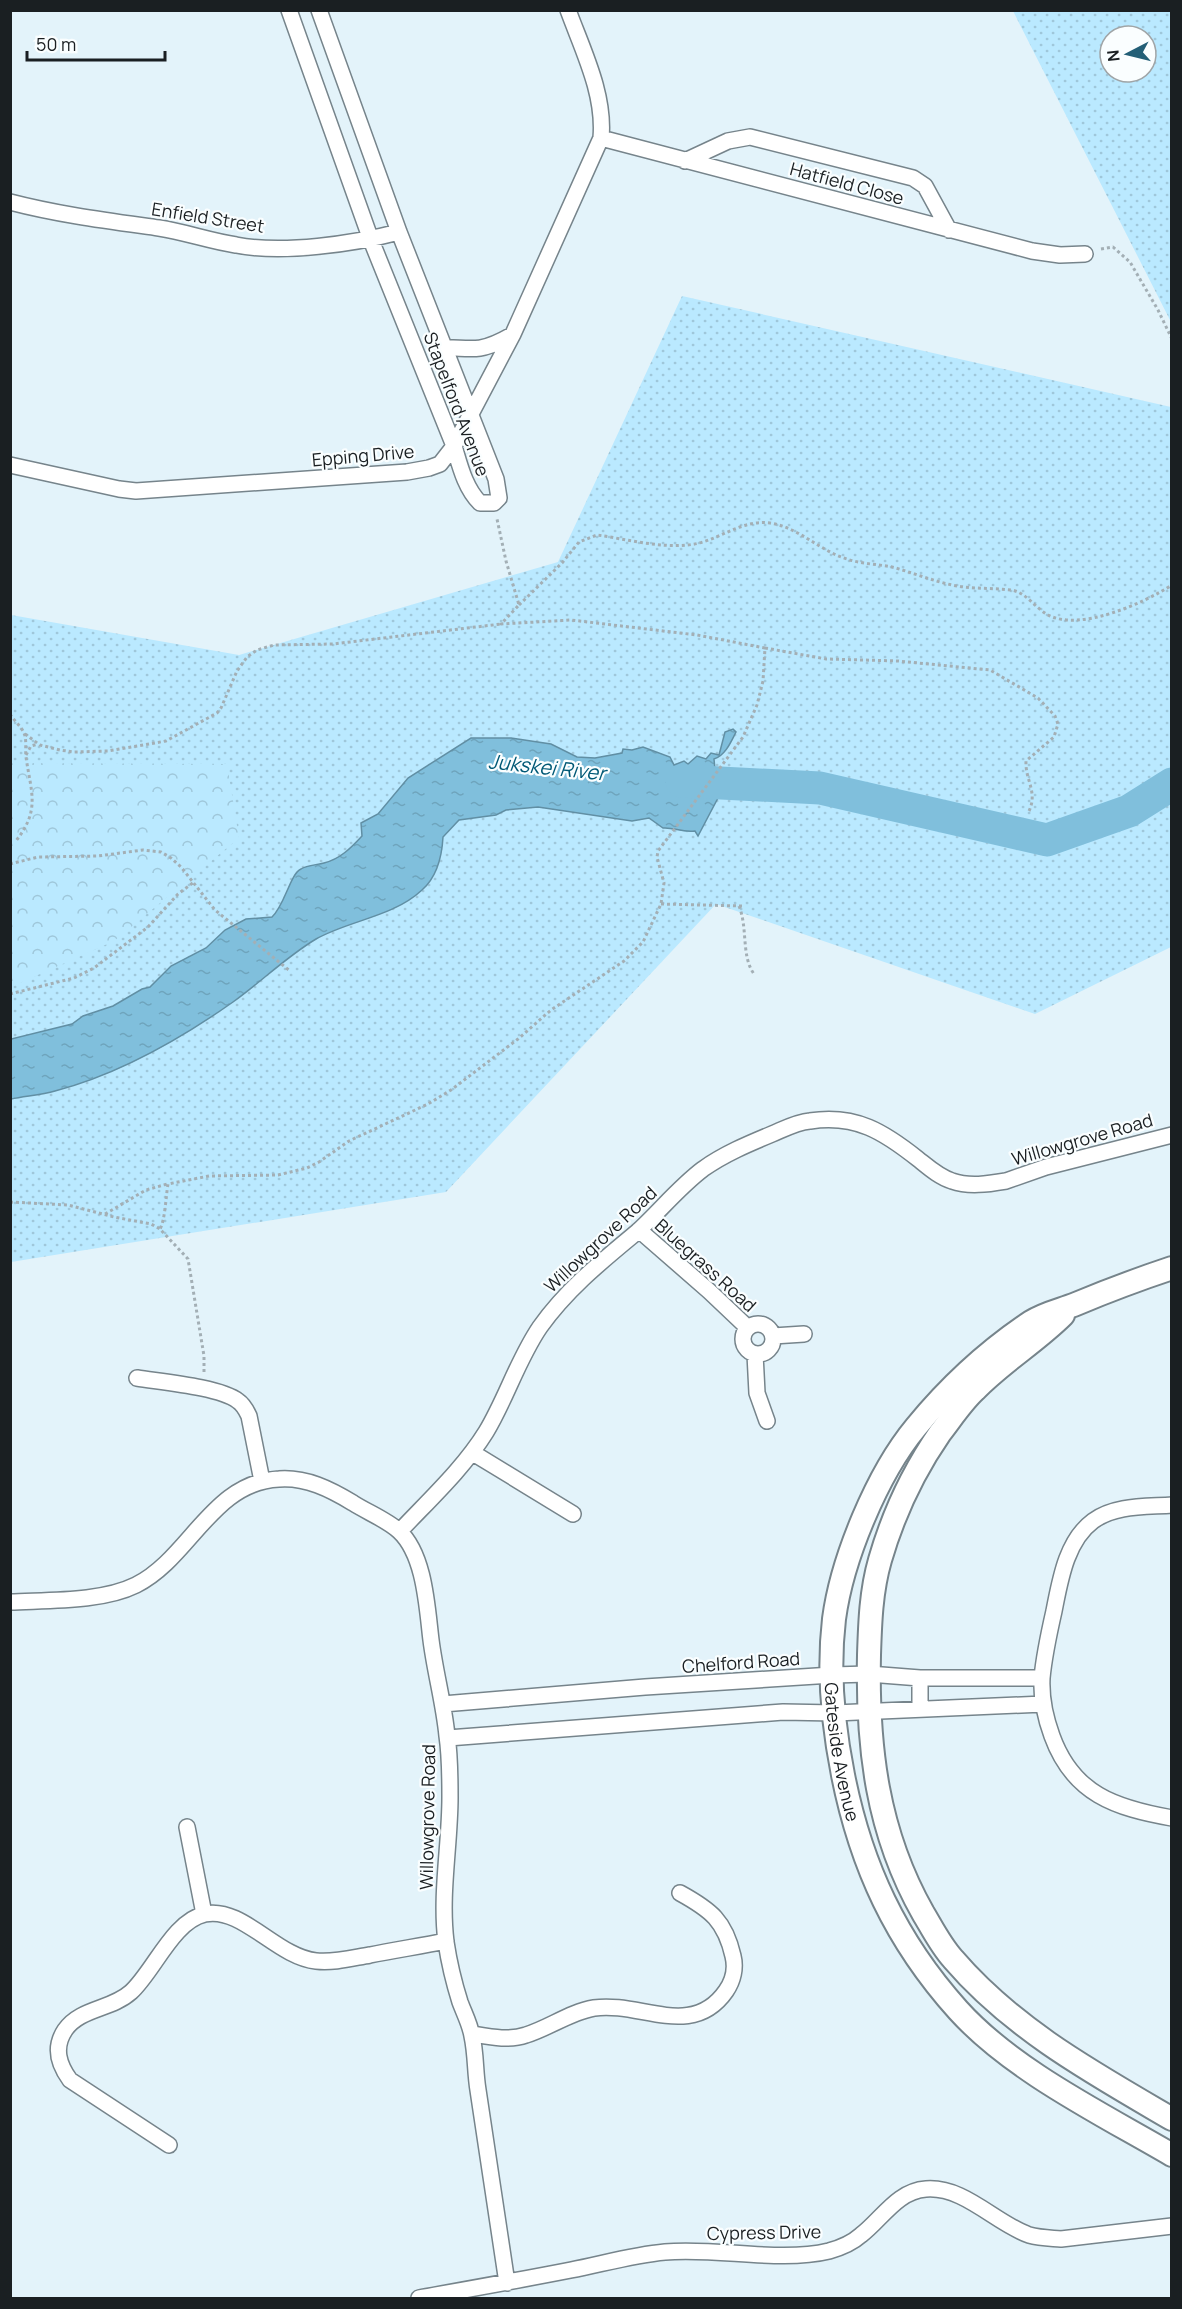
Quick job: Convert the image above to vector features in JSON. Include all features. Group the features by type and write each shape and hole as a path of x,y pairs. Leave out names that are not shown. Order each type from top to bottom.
{"street":[{"name":"Stapelford Avenue","path":"289,10 371,240 464,476 474,497 480,503 494,503 499,498 499,488 399,232 318,10"},
{"name":"Epping Drive","path":"10,465 136,492 419,471 440,464 454,446 513,334 601,138 602,126 597,90 568,10"},
{"path":"686,161 728,141 750,136 912,178 925,186 950,230"},
{"name":"Hatfield Close","path":"601,138 1039,253 1085,254"},
{"name":"Enfield Street","path":"10,201 99,221 187,233 238,246 318,246 371,240 399,232"},
{"path":"444,347 483,349 513,334"},
{"name":"Willowgrove Road","path":"446,1941 445,1909 450,1802 448,1738 425,1591 412,1548 400,1531 472,1452 501,1405 538,1330 553,1310 588,1273 639,1230 701,1171 749,1143 796,1124 831,1120 872,1127 888,1136 934,1172 951,1181 968,1184 1005,1181 1046,1167 1172,1135"},
{"name":"Bluegrass Road","path":"639,1230 709,1291 747,1328"},
{"name":"Gateside Avenue","path":"1172,1268 1035,1320 1000,1345 915,1428 894,1458 867,1514 846,1566 834,1621 832,1675 838,1750 846,1791 865,1858 882,1899 912,1952 960,2012 986,2036 1026,2067 1172,2155"},
{"name":"Gateside Avenue","path":"1072,1305 1048,1329 974,1391 941,1432 906,1491 879,1562 873,1594 869,1674 877,1789 896,1857 913,1895 951,1957 978,1986 1034,2033 1067,2057 1172,2119"},
{"path":"752,1325 762,1325 767,1328 772,1336 770,1348 761,1354 750,1353 743,1344 747,1328 752,1325"},
{"path":"772,1336 804,1334"},
{"path":"755,1354 757,1393 767,1421"},
{"path":"137,1378 228,1395 245,1408 262,1481"},
{"path":"472,1452 573,1514"},
{"path":"10,1602 72,1599 134,1587 153,1576 168,1562 221,1504 247,1487 262,1481 299,1480 316,1484 340,1495 400,1531"},
{"path":"1172,1505 1122,1509 1103,1515 1090,1523 1077,1538 1060,1581 1042,1678 1043,1704 1056,1749 1069,1770 1083,1786 1122,1808 1172,1818"},
{"name":"Chelford Road","path":"443,1704 645,1687 832,1675 1042,1678"},
{"path":"920,1678 920,1709"},
{"path":"448,1738 783,1712 870,1712 1043,1704"},
{"path":"187,1827 204,1914"},
{"path":"472,2034 510,2039 526,2036 584,2010 604,2006 620,2006 675,2017 695,2014 709,2007 722,1997 732,1983 735,1963 730,1942 721,1922 705,1907 680,1893"},
{"path":"169,2145 70,2080 58,2058 58,2045 63,2032 72,2022 129,1994 180,1930 192,1919 204,1914 218,1913 231,1917 283,1950 297,1957 316,1961 339,1961 446,1941 455,1987 472,2034 507,2283"},
{"name":"Cypress Drive","path":"418,2298 663,2252 801,2255 828,2251 860,2236 903,2196 928,2188 942,2190 963,2198 1027,2234 1042,2238 1060,2239 1172,2226"}],"path":[{"path":"1085,254 1113,247 1130,262 1172,339"},
{"path":"494,503 506,561 519,605"},
{"path":"501,624 562,563 574,546 590,536 688,545 710,540 743,525 756,522 777,524 849,560 890,567 957,586 1014,590 1047,614 1062,620 1088,618 1122,610 1149,599 1172,585"},
{"path":"10,714 25,734 39,744 74,752 91,752 166,741 217,713 243,661 257,650 274,645 333,644 501,624 571,620 698,635 826,659 898,661 990,670 1030,693 1050,709 1058,724 1054,737 1026,761 1034,802 1029,811"},
{"path":"105,1214 146,1190 168,1184 209,1176 278,1175 307,1168 364,1133 428,1104 495,1057 551,1010 624,961 643,942 661,904 664,883 657,857 658,851 743,737 757,705 763,681 765,648"},
{"path":"15,842 29,821 32,807 25,734"},
{"path":"26,756 31,746 39,744"},
{"path":"10,864 38,858 98,856 152,850 171,858 194,882 215,910 290,971"},
{"path":"10,994 74,978 94,968 148,927 178,894 194,882"},
{"path":"661,904 740,906 746,930 749,967 754,974"},
{"path":"160,1229 163,1224 168,1184"},
{"path":"10,1202 68,1205 151,1224 160,1229 188,1259 204,1356 201,1389"}],"green space":[{"path":"1013,11 1171,11 1171,322"},
{"path":"682,296 1171,407 1171,947 1035,1014 716,904 446,1192 11,1262 11,615 239,655 558,562"},
{"path":"11,763 227,764 239,838 114,941 11,987"}],"water":[{"path":"733,729 736,732 727,748 721,755 714,759 715,770 727,773 726,776 729,777 698,836 695,831 663,828 649,818 632,821 538,807 506,810 496,815 459,820 443,837 440,858 431,879 411,899 385,912 316,939 192,1030 126,1065 79,1084 11,1099 11,1039 72,1024 83,1016 113,1006 142,989 150,987 171,966 206,948 225,930 246,919 272,917 277,912 297,872 306,867 335,859 345,852 362,836 361,823 378,814 408,778 471,738 511,738 551,744 577,757 595,758 622,753 623,749 632,750 643,747 670,757 674,765 684,761 688,764 697,756 706,759 711,753 719,755 725,732"}],"waterway":[{"name":"Jukskei River","path":"682,781 820,788 1047,840 1129,811 1172,784"}]}
